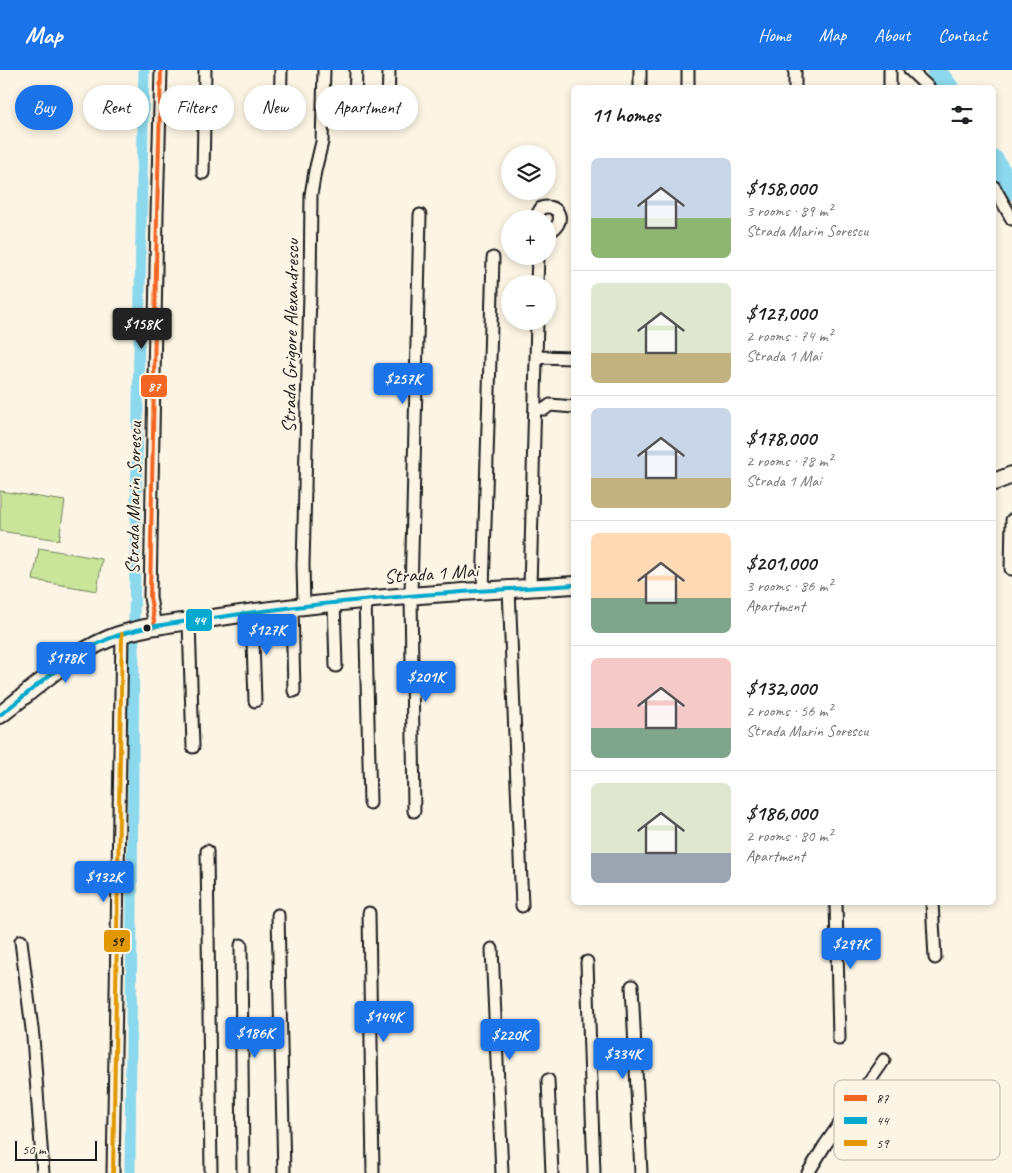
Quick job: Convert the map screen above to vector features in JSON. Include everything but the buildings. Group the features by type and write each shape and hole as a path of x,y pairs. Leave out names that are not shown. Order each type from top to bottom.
{"street":[{"name":"Strada Marin Sorescu","path":"155,627 150,597 161,70"},
{"path":"203,173 204,70"},
{"path":"281,70 281,85"},
{"name":"Strada Grigore Alexandrescu","path":"298,606 303,565 311,195 323,136 324,70"},
{"path":"356,70 356,85"},
{"path":"389,70 389,85"},
{"path":"640,70 640,85"},
{"path":"688,70 688,85"},
{"path":"795,70 795,85"},
{"path":"890,70 890,85"},
{"path":"910,70 926,85"},
{"path":"996,191 1012,219"},
{"path":"540,210 547,206 556,210"},
{"path":"556,210 560,218 556,227"},
{"path":"414,811 411,595 420,214"},
{"path":"483,591 493,258"},
{"path":"530,588 537,330"},
{"path":"536,357 571,358"},
{"path":"535,409 546,409 550,405 571,406"},
{"path":"996,482 1011,478"},
{"path":"1011,569 1012,520"},
{"name":"Strada 1 Mai","path":"0,715 68,662 94,646 122,634 252,612 365,598 571,585"},
{"path":"509,589 522,906"},
{"path":"365,598 370,803"},
{"path":"334,602 336,666"},
{"path":"294,691 298,606"},
{"path":"252,612 255,701"},
{"path":"189,622 193,747"},
{"path":"113,1173 122,634"},
{"path":"207,851 211,1173"},
{"path":"836,905 839,1039"},
{"path":"932,905 935,958"},
{"path":"369,913 374,1173"},
{"path":"278,915 284,1173"},
{"path":"21,941 33,1037 43,1173"},
{"path":"241,945 243,1173"},
{"path":"492,949 502,1173"},
{"path":"586,962 594,1173"},
{"path":"632,986 641,1173"},
{"path":"870,1080 884,1060"},
{"path":"548,1080 552,1173"},
{"path":"808,1173 834,1131"}],"green space":[{"path":"0,491 65,501 59,540 0,531"},
{"path":"39,548 102,559 97,591 33,580"}],"waterway":[{"path":"134,622 144,70"},
{"path":"936,70 947,85"},
{"path":"996,163 1012,190"},
{"path":"130,1173 134,641"}],"transit line":[{"name":"87","path":"155,627 150,597 161,70"},
{"name":"44","path":"0,715 79,654 108,639 137,630 182,622 313,605 444,593 571,585"},
{"name":"59","path":"113,1173 122,634"}]}
